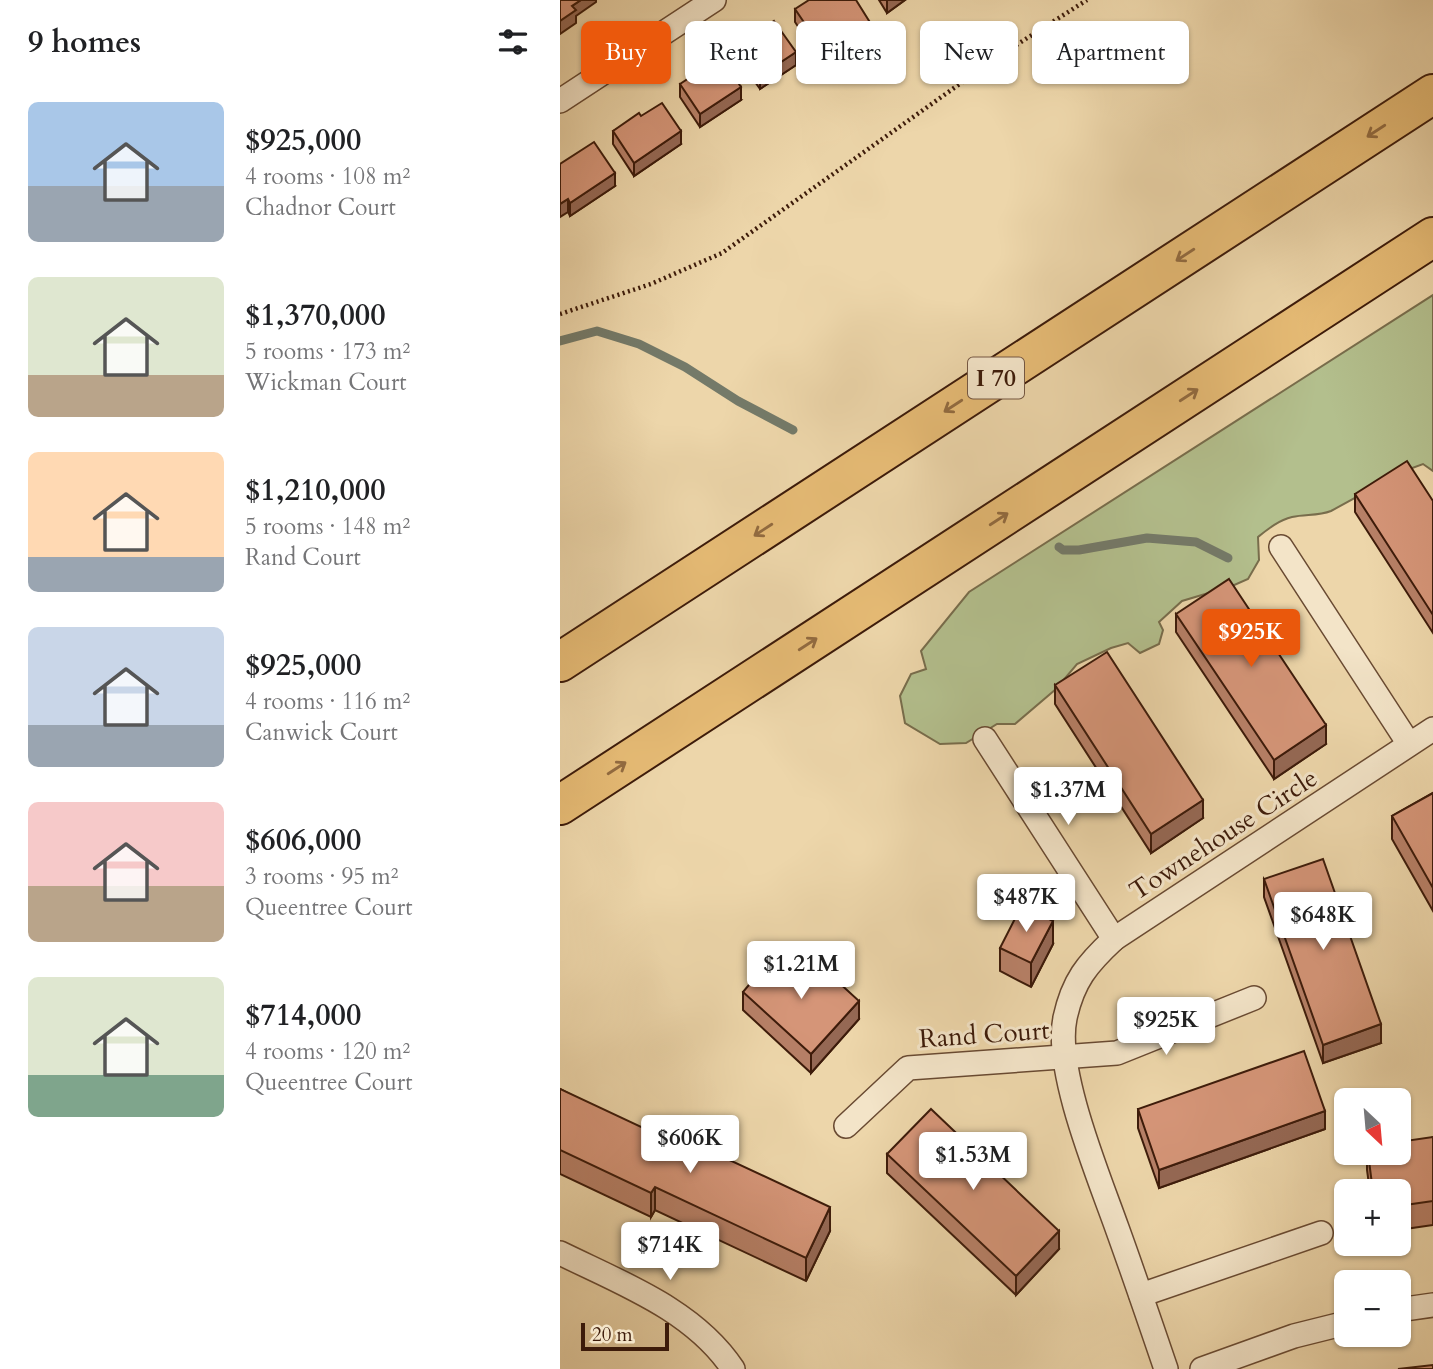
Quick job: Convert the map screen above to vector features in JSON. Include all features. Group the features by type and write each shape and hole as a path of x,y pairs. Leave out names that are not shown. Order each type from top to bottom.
{"highway":[{"name":"I 70","path":"560,662 1433,94"},
{"path":"560,805 1433,237"}],"street":[{"path":"560,101 714,0"},
{"path":"1281,547 1409,744"},
{"name":"Townehouse Circle","path":"1166,1369 1084,1136 1065,1056 1064,1021 1075,987 1088,963 1114,939 1433,729"},
{"path":"985,739 1114,939"},
{"name":"Rand Court","path":"846,1126 908,1068 1117,1053 1254,998"},
{"path":"1141,1295 1321,1233"},
{"path":"560,1254 659,1301 695,1328 725,1357 733,1369"},
{"path":"1411,1308 1433,1305"},
{"path":"1202,1369 1294,1336 1334,1326"}],"path":[{"path":"560,314 651,284 722,253 999,56 1087,0"}],"green space":[{"path":"1433,295 1433,471 1423,464 1404,471 1331,511 1292,517 1274,525 1258,537 1259,560 1248,579 1182,601 1159,622 1163,630 1159,644 1140,653 1128,643 1077,664 1056,689 1015,724 997,724 966,743 940,744 905,723 900,696 911,674 926,669 921,651 969,592"}],"building":[{"path":"560,0 581,0 572,6 576,10 560,21"},
{"path":"809,0 856,0 869,21 803,21 795,9"},
{"path":"782,32 796,52 782,61"},
{"path":"685,81 685,84 739,84 741,87 700,114 680,84"},
{"path":"662,103 681,131 634,163 613,131 639,113 641,116"},
{"path":"594,142 615,173 570,203 568,199 560,204 560,164"},
{"path":"1407,461 1433,501 1433,615 1355,494"},
{"path":"1229,579 1326,725 1274,760 1176,614"},
{"path":"1107,652 1203,800 1151,834 1055,685"},
{"path":"1433,793 1433,888 1392,816"},
{"path":"1323,859 1381,1024 1323,1045 1264,879"},
{"path":"1022,905 1053,921 1031,963 1000,948"},
{"path":"775,954 800,976 813,959 859,1001 811,1054 743,992"},
{"path":"1304,1051 1325,1111 1159,1170 1138,1109"},
{"path":"560,1089 673,1142 676,1135 830,1207 806,1258 655,1187 651,1193 560,1150"},
{"path":"931,1109 1059,1231 1016,1276 887,1154"},
{"path":"1433,1137 1433,1201 1411,1204 1411,1179 1371,1179 1370,1166 1410,1166 1411,1140"},
{"path":"1433,1365 1433,1369 1398,1369"}],"waterway":[{"path":"560,341 597,331 639,344 685,367 738,401 793,430"},
{"path":"1059,547 1063,550 1079,550 1147,538 1196,542 1228,558"}]}
